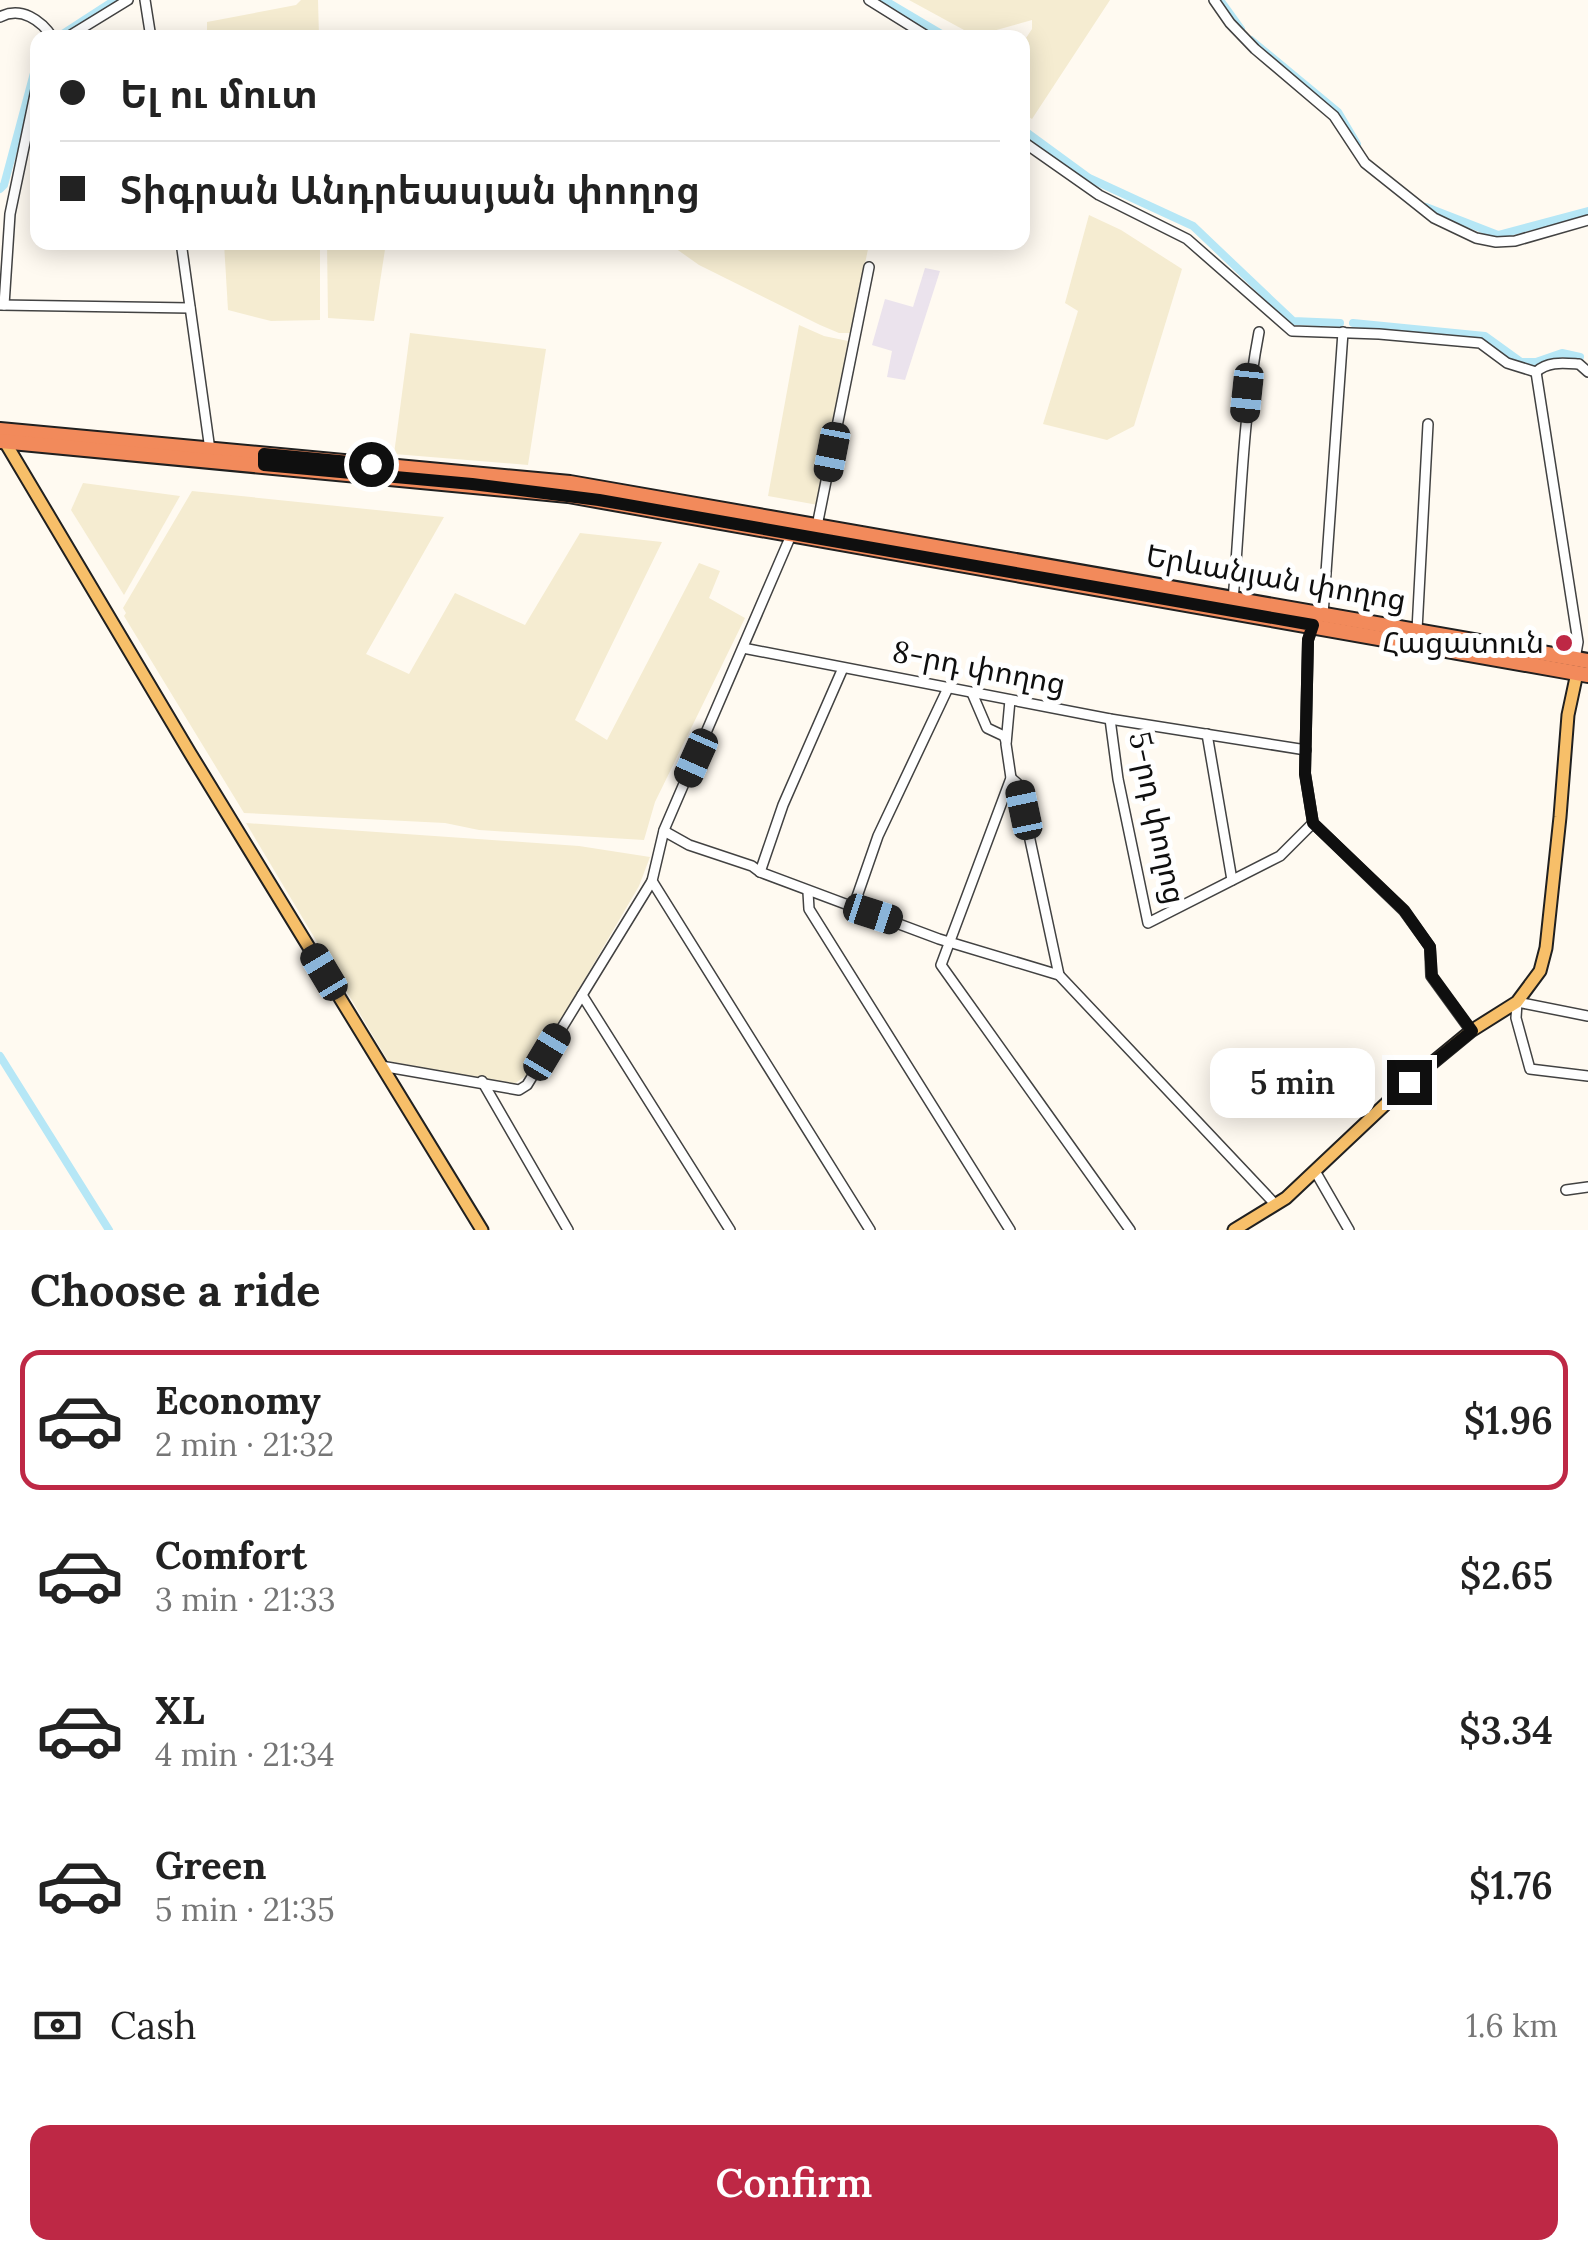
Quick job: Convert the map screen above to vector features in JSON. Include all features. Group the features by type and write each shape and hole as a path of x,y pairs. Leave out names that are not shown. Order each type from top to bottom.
{"highway":[{"path":"2,438 235,457 568,495 1070,577"},
{"path":"2,438 210,450 235,457"},
{"path":"264,460 570,484 817,526 1070,577"},
{"name":"Երևանյան փողոց","path":"1070,577 1233,600 1318,620 1417,630 1490,651"},
{"name":"Երևանյան փողոց","path":"1070,577 1582,667"}],"main road":[{"path":"2,438 482,1230"},
{"path":"1234,1230 1275,1204 1409,1082 1472,1031 1516,1002 1540,971 1546,948 1568,715 1582,667"}],"street":[{"path":"79,30 128,0"},
{"path":"145,0 149,30"},
{"path":"869,0 917,30"},
{"path":"1214,0 1230,24 1255,49 1334,116 1365,163 1434,218 1476,238 1496,242 1515,241 1588,220"},
{"path":"0,17 15,12 29,16 47,30"},
{"path":"30,112 5,212 2,304 190,308"},
{"path":"1030,146 1100,194 1187,239 1292,331 1480,344 1506,363 1536,372"},
{"path":"182,250 210,450"},
{"path":"817,526 869,267"},
{"path":"1233,600 1244,486 1243,434 1259,332"},
{"path":"1343,332 1318,620 1308,640 1305,774 1313,823 1404,910 1430,947 1432,976 1472,1031"},
{"path":"1536,372 1553,363 1579,364 1588,372"},
{"path":"1536,372 1582,667"},
{"path":"1417,630 1428,424"},
{"path":"381,1066 519,1090 526,1085 652,880 664,830 792,533"},
{"name":"8-րդ փողոց","path":"743,648 1110,719 1306,750"},
{"path":"760,872 784,805 843,668"},
{"path":"853,908 878,836 948,688"},
{"path":"972,692 987,728 1004,736 1011,778 941,964 1130,1230"},
{"path":"1006,744 1010,700"},
{"name":"5-րդ փողոց","path":"1110,719 1118,779 1148,922 1280,856 1313,823"},
{"path":"1207,734 1232,880"},
{"path":"1011,778 1018,784 1059,976"},
{"path":"664,830 689,845 752,866 808,892 1059,976 1275,1204"},
{"path":"652,880 870,1230"},
{"path":"808,892 809,909 1010,1230"},
{"path":"582,995 730,1230"},
{"path":"1588,1016 1516,1002 1516,1018 1530,1069 1588,1076"},
{"path":"482,1081 568,1230"},
{"path":"1315,1171 1349,1230"},
{"path":"1566,1190 1588,1187"}],"shaded area":[{"path":"301,0 318,0 319,30 207,30 207,22 296,5"},
{"path":"909,0 1110,0 1032,119 1032,20 996,30 964,30"},
{"path":"1089,215 1121,230 1182,269 1134,426 1107,440 1043,424 1078,311 1065,303"},
{"path":"224,250 320,250 320,320 271,321 228,310"},
{"path":"327,250 385,250 374,321 328,318"},
{"path":"678,250 868,250 851,333 820,325 699,265"},
{"path":"925,268 940,271 905,380 887,377 892,351 872,345 885,299 913,307"},
{"path":"799,325 848,341 818,505 768,496"},
{"path":"410,333 546,349 528,465 394,454"},
{"path":"83,483 180,496 124,595 71,510"},
{"path":"192,491 444,517 366,654 409,674 455,593 525,625 580,533 662,542 575,720 607,740 699,563 720,571 709,598 745,618 655,802 644,840 479,830 445,823 244,813 124,616 123,608"},
{"path":"246,823 579,846 650,857 639,886 530,1073 514,1084 388,1061"}],"waterway":[{"path":"69,30 115,0"},
{"path":"884,0 935,30"},
{"path":"1220,0 1241,29"},
{"path":"1251,40 1338,112 1357,144"},
{"path":"0,189 30,88"},
{"path":"1030,135 1089,178 1193,226 1293,321 1340,323"},
{"path":"1426,207 1498,235 1588,211"},
{"path":"1353,323 1485,336 1521,362 1536,362 1562,353 1580,357"},
{"path":"0,1056 109,1230"}],"place":[{"name":"Հացատուն","path":"1564,643"}],"route":[{"path":"371,464 264,454 264,465 568,495 1313,625 1308,640 1305,774 1313,823 1404,910 1430,947 1432,976 1472,1031 1409,1082"}]}
